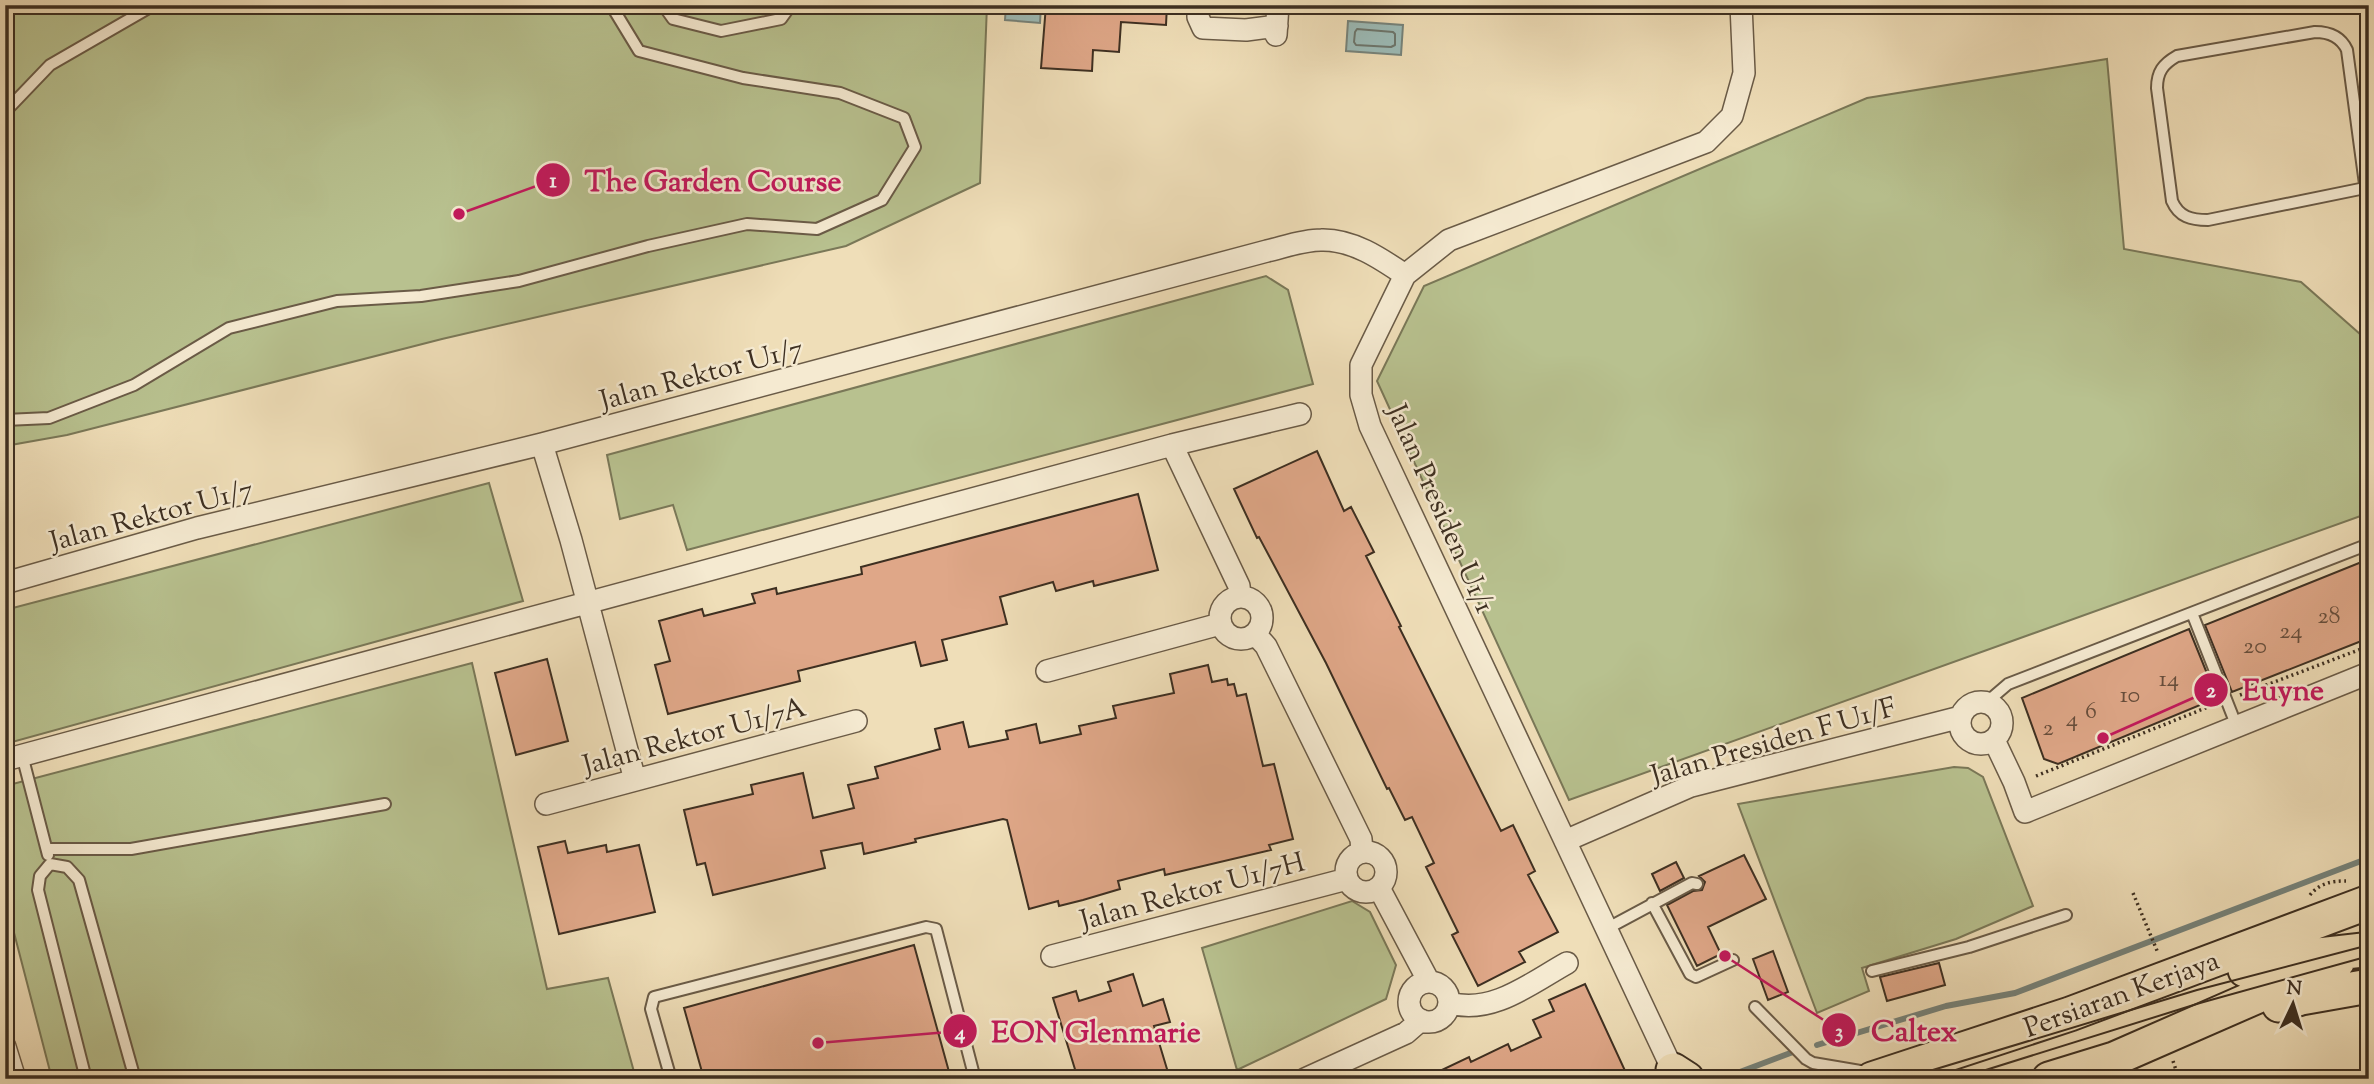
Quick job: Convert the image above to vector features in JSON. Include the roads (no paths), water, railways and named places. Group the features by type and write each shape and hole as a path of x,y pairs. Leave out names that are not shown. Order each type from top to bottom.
{"main road":[{"name":"Persiaran Kerjaya","path":"1878,1077 2070,1013 2369,902"},
{"name":"Persiaran Kerjaya","path":"2049,1079 2114,1059 2367,949"},
{"path":"1979,1043 2040,1044 2072,1036 2242,971 2282,959 2367,949"},
{"path":"2114,1059 2169,1044 2301,998 2369,986"}],"street":[{"path":"1198,5 1198,17 1203,28 1246,30 1277,22"},
{"name":"Jalan Presiden U1/1","path":"1677,1077 1370,426 1361,395 1361,365 1405,275 1449,240 1706,142 1732,116 1744,73 1742,8"},
{"name":"Jalan Rektor U1/7","path":"5,583 197,528 542,444 1254,254 1321,240 1350,245 1374,254 1405,275"},
{"path":"13,757 1172,445 1300,414"},
{"path":"542,444 635,780"},
{"path":"1172,445 1239,586 1240,597"},
{"path":"1234,598 1252,600 1261,610 1262,623 1255,634 1242,639 1228,636 1220,624 1220,612 1234,598"},
{"path":"1047,671 1220,624"},
{"path":"1255,634 1266,646 1361,839 1362,852"},
{"path":"1994,740 2025,812 2369,673"},
{"path":"1961,717 1961,730 1969,741 1981,744 1994,740 2002,730 2003,723 1999,710 1987,702"},
{"name":"Jalan Presiden F U1/F","path":"1565,841 1691,786 1961,717 1968,706 1987,702"},
{"name":"Jalan Rektor U1/7A","path":"546,804 856,721"},
{"path":"1362,852 1376,854 1384,863 1385,877 1379,888 1373,891 1360,891 1350,885 1347,879 1348,862 1362,852"},
{"name":"Jalan Rektor U1/7H","path":"1052,956 1347,879"},
{"path":"1379,888 1429,982"},
{"path":"1450,1003 1464,1007 1501,1000 1567,963"},
{"path":"1429,982 1442,986 1450,1003 1448,1010 1434,1022 1421,1020 1411,1011 1409,998 1416,986 1429,982"},
{"path":"1305,1079 1406,1033 1421,1020"},
{"path":"5,1047 15,1079"}],"lane":[{"path":"5,113 50,65 154,5"},
{"path":"5,421 49,418 134,385 229,328 337,301 421,296 519,281 648,246 747,224 817,229 882,200 915,147 904,118 840,93 743,78 639,51 611,5"},
{"path":"663,5 673,19 721,31 782,19 791,5"},
{"path":"2365,188 2208,220 2194,220 2184,216 2172,201 2157,88 2157,77 2161,69 2177,56 2315,32 2326,32 2344,42 2369,214"},
{"path":"1987,702 2008,684 2369,544"},
{"path":"2192,613 2237,727"},
{"path":"13,757 50,864"},
{"path":"47,849 131,849 385,804"},
{"path":"50,864 40,876 38,890 86,1079"},
{"path":"50,864 67,867 79,880 135,1079"},
{"path":"1608,928 1692,883 1697,884"},
{"path":"1652,903 1690,974 1696,977 1733,960"},
{"path":"1872,971 1969,947 2066,915"},
{"path":"671,1079 651,1009 654,997 926,927 936,929 975,1079"},
{"path":"1755,1007 1813,1063 1878,1077"}],"water":[{"path":"1006,5 1041,5 1040,23 1005,20"},
{"path":"1348,21 1403,25 1401,55 1346,51"}],"waterway":[{"path":"1817,1045 1946,1006 2015,993 2369,858"},
{"path":"1724,1078 1793,1052"}],"tram line":[{"path":"1903,1079 2197,990 2369,945"},
{"path":"1957,1079 2200,1003 2369,956"}],"place":[{"name":"The Garden Course","path":"459,214"},
{"name":"Euyne","path":"2103,738"},
{"name":"Caltex","path":"1725,956"},
{"name":"EON Glenmarie","path":"818,1043"}]}
